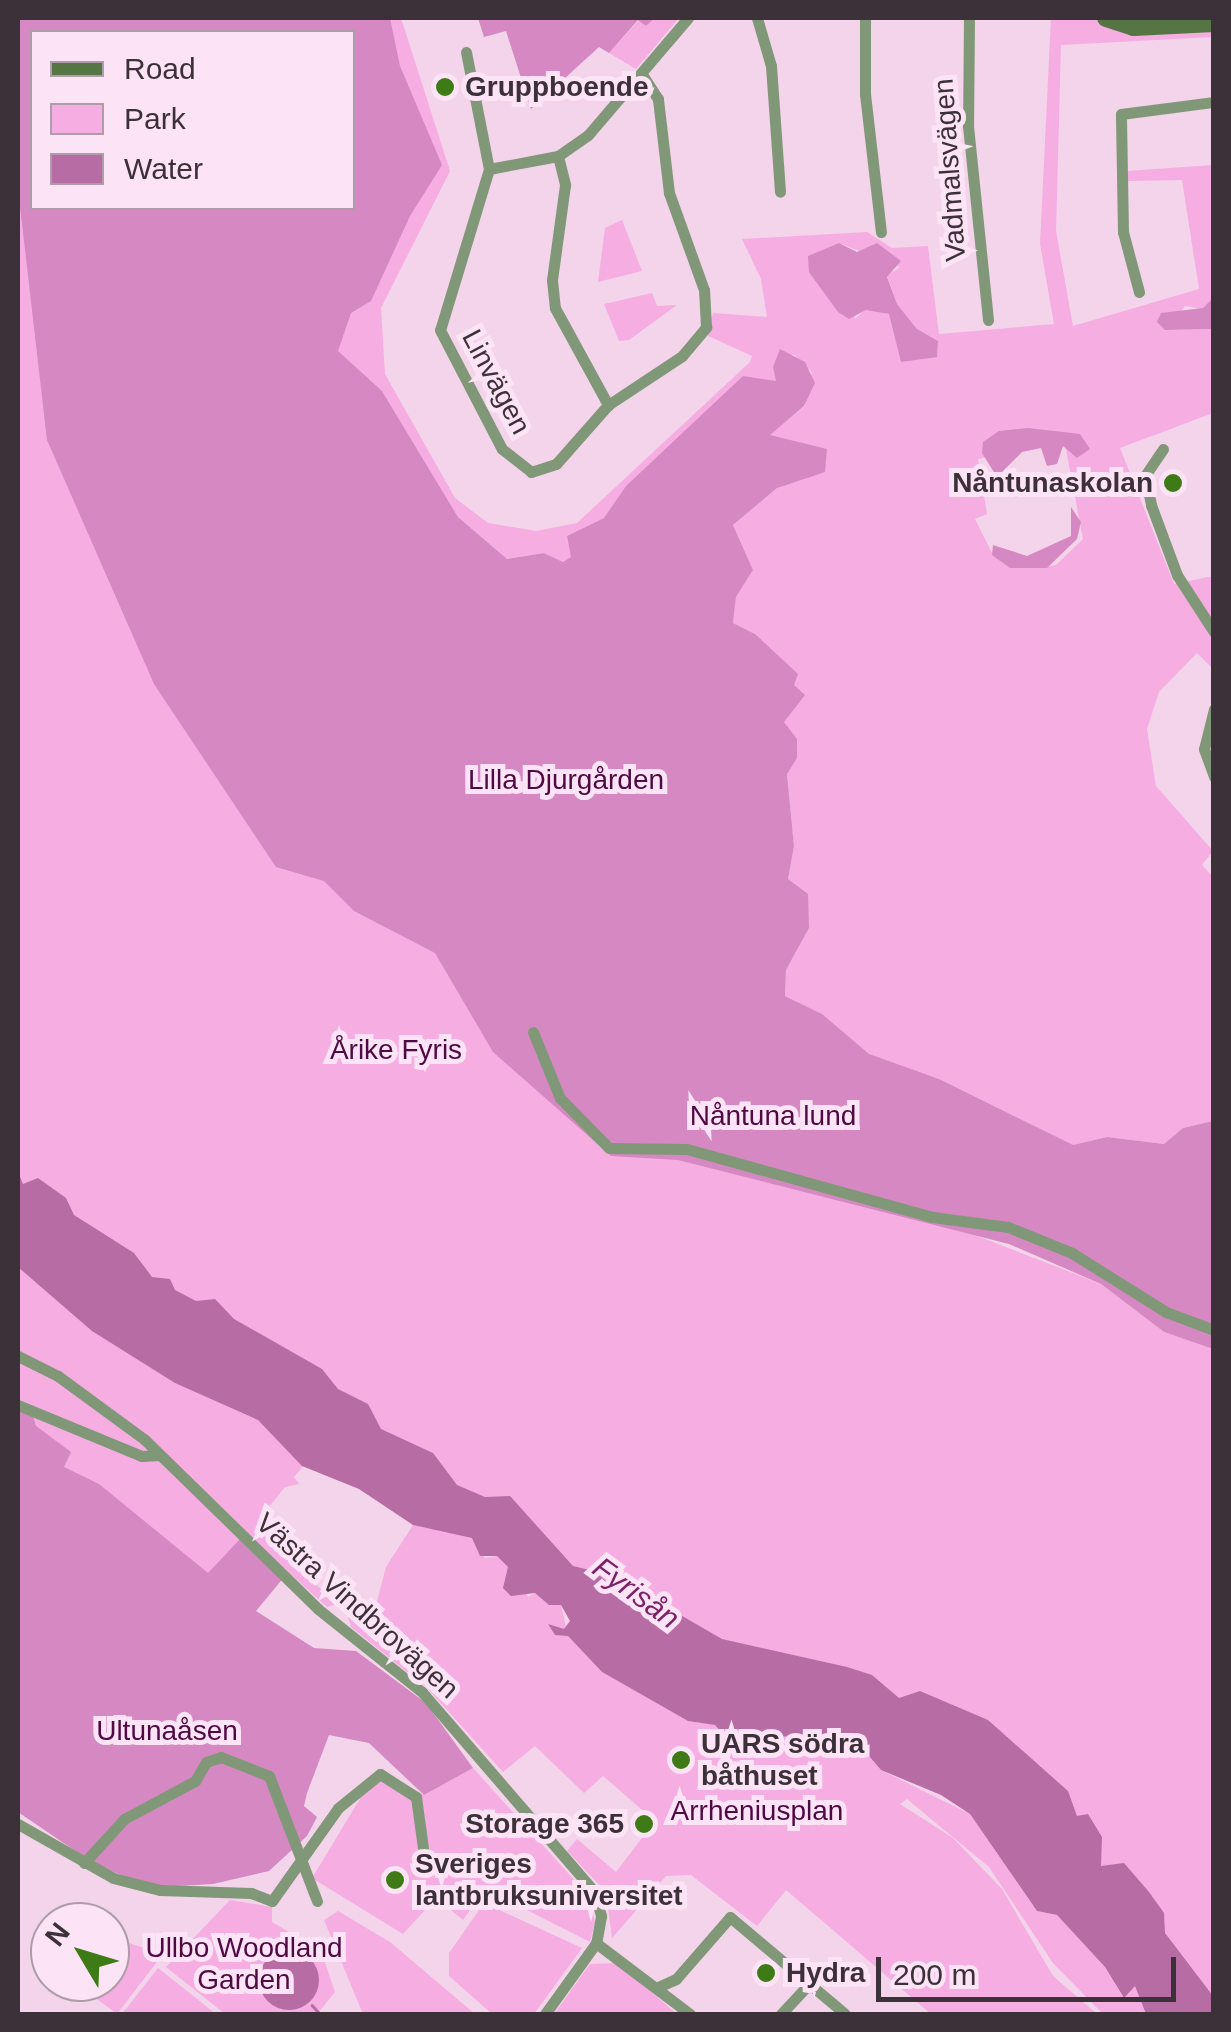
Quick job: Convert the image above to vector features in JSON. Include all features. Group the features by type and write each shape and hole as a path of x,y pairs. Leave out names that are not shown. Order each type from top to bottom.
{"street":[{"path":"490,169 558,156 610,116 688,18"},
{"path":"757,18 771,66 780,192"},
{"path":"864,18 865,94 881,232"},
{"name":"Vadmalsvägen","path":"969,18 968,126 988,320"},
{"path":"1106,18 1134,27 1214,22"},
{"name":"Linvägen","path":"466,52 490,169 440,322 441,338 518,468 534,472 556,464 608,405 682,356 708,320 704,290 672,209 658,99 641,73"},
{"path":"1139,292 1123,232 1121,114 1214,102"},
{"path":"558,156 565,185 552,280 556,308 608,405"},
{"path":"1163,449 1145,476 1151,504 1177,575 1214,632"},
{"path":"1214,710 1204,748 1214,777"},
{"path":"533,1032 560,1098 609,1148 687,1150 932,1217 1008,1227 1072,1253 1166,1312 1214,1330"},
{"name":"Västra Vindbrovägen","path":"18,1356 58,1376 160,1455 318,1609 422,1692 594,1890 602,1916 596,1943"},
{"path":"18,1405 142,1456 160,1455"},
{"path":"84,1864 124,1818 195,1780 206,1762 222,1757 268,1776 317,1901"},
{"path":"18,1824 84,1864 160,1890 236,1892 272,1901 338,1808 380,1774 416,1797 426,1870"},
{"path":"658,1987 676,1979 730,1917 844,2014"},
{"path":"546,2014 596,1943 690,2014"},
{"path":"782,2014 808,1984"}],"green space":[{"name":"Årike Fyris","path":"18,18 401,18 450,171 381,308 385,374 455,498 488,523 536,531 577,523 750,362 752,356 706,335 713,313 767,317 761,279 742,239 867,232 892,248 928,246 939,334 1054,324 1040,244 1051,18 1213,18 1213,37 1061,45 1056,231 1073,326 1199,289 1182,180 1127,181 1127,171 1213,165 1213,298 1203,309 1185,306 1165,330 1213,329 1213,413 1120,448 1174,584 1213,576 1213,669 1197,653 1159,692 1147,729 1156,786 1213,851 1202,865 1214,878 1213,1121 1183,1128 1164,1144 1107,1137 1073,1145 972,1234 1101,1284 1164,1332 1213,1349 1213,2014 967,1756 674,1655 336,1426 294,1477 299,1484 285,1487 260,1518 290,1560 337,1604 327,1607 246,1534 18,1812","holes":["839,243 900,267 887,276 897,304 917,329 938,341 889,314 866,309 855,319","793,354 812,372 805,406 769,435 777,488 733,525 753,570 736,597 733,623 755,634 794,685 783,722 797,739 797,758 787,773 794,846 788,879 809,928 786,970 785,996 822,1014 772,1002 359,372 382,391 458,517 507,559 544,553 563,562 572,557 567,536 604,518 660,455 777,381","1064,439 1083,539 1056,565 1042,568 992,553 975,519 987,514 978,459"]},
{"name":"Lilla Djurgården","path":"18,18 390,18 400,66 442,165 410,216 371,301 351,313 338,351 382,391 458,517 507,559 544,553 563,562 571,557 567,536 604,518 626,486 743,376 776,381 773,367 780,349 805,362 815,383 804,406 770,435 827,449 825,472 777,488 733,525 753,570 736,597 733,623 755,634 798,674 794,685 805,695 784,722 797,739 797,758 787,774 794,846 788,879 808,894 809,928 786,970 785,996 822,1014 869,1054 939,1079 1073,1145 1107,1137 1164,1144 1183,1128 1213,1121 1213,1349 1164,1332 1101,1284 1009,1244 678,1160 611,1156 493,1052 435,953 354,911 324,881 276,867 154,684 47,440 18,189"},
{"path":"478,18 655,18 646,26 638,20 609,53 599,47 531,109 506,31 484,37"},
{"path":"655,18 679,18 636,69 609,53 639,20 646,26"},
{"path":"622,220 642,271 598,282 605,228"},
{"path":"839,243 857,252 877,243 901,261 887,277 897,304 917,329 938,341 937,357 901,362 889,314 866,310 849,319 838,312 809,272 808,256"},
{"path":"652,293 657,306 677,305 629,340 619,341 604,304"},
{"path":"1213,298 1213,329 1165,330 1157,322 1161,313 1203,308"},
{"path":"1028,428 1080,434 1090,449 1077,458 1063,446 1057,464 1047,466 1041,448 1022,452 997,477 982,453 983,442 999,431"},
{"path":"1071,507 1081,522 1077,539 1047,568 1010,568 992,555 993,545 1027,556 1071,536"},
{"name":"Ultunaåsen","path":"18,1405 31,1410 36,1426 71,1452 64,1467 99,1484 208,1573 242,1537 284,1577 256,1611 314,1648 356,1651 426,1703 473,1768 424,1795 369,1743 329,1735 304,1806 317,1817 307,1836 269,1871 213,1884 161,1887 128,1878 96,1865 18,1812"},
{"name":"Arrheniusplan","path":"413,1525 472,1537 485,1558 497,1556 508,1567 528,1597 535,1593 561,1605 568,1636 602,1672 688,1721 808,1737 839,1754 869,1756 881,1770 970,1814 1037,1911 1057,1915 1105,1967 1123,1997 1135,1985 1146,2014 1103,2014 1053,1963 989,1867 907,1799 900,1804 953,1838 1002,1889 1053,1976 1097,2014 931,2014 786,1890 757,1926 691,1875 666,1876 612,1938 606,1892 567,1851 577,1839 616,1872 655,1821 603,1776 584,1793 535,1746 503,1772 428,1689 351,1627 348,1617 357,1607 375,1609 386,1567"},
{"path":"473,1768 587,1894 595,1922 590,1942 485,1889 463,1920 436,1898 403,1934 312,1878 378,1769 424,1795"},
{"name":"Ullbo Woodland Garden","path":"230,1900 272,1907 272,1922 321,1951 335,1992 317,2014 225,2014 166,1967"},
{"path":"484,1903 582,1948 534,2014 492,2014 449,1976 449,1953"},
{"path":"338,1911 390,1942 475,2014 363,2014 324,1920"},
{"path":"130,1943 163,1954 130,1997"},
{"path":"618,1963 677,2014 554,2014 590,1964"},
{"path":"158,1968 216,2014 122,2014"},
{"path":"101,2002 126,2002 117,2014"}],"water":[{"path":"18,1172 23,1184 38,1178 66,1198 74,1215 134,1253 152,1277 170,1279 175,1290 196,1301 215,1299 234,1319 322,1369 338,1389 368,1404 381,1429 433,1453 457,1485 485,1497 510,1496 573,1566 594,1571 627,1598 644,1594 722,1639 847,1667 872,1675 899,1698 920,1691 988,1720 1068,1791 1077,1816 1088,1814 1102,1837 1101,1866 1124,1863 1149,1892 1164,1913 1165,1933 1213,1996 1213,2014 1146,2014 1135,1986 1124,1998 1105,1967 1057,1915 1037,1911 970,1814 941,1795 881,1770 869,1756 839,1754 808,1737 724,1735 715,1725 688,1721 602,1672 568,1636 555,1635 548,1624 564,1629 570,1621 561,1605 549,1605 535,1593 511,1596 503,1588 508,1567 497,1556 480,1556 472,1538 413,1525 359,1489 302,1466 258,1420 175,1383 92,1331 18,1267"},
{"path":"289,1950 310,1959 319,1980 310,2001 289,2010 268,2001 259,1980 268,1959"}],"waterway":[{"path":"312,2005 320,2014"}],"place":[{"name":"Gruppboende","path":"445,87"},
{"name":"Nåntunaskolan","path":"1173,483"},
{"name":"UARS södra båthuset","path":"681,1760"},
{"name":"Storage 365","path":"644,1824"},
{"name":"Sveriges lantbruksuniversitet","path":"395,1880"},
{"name":"Hydra","path":"766,1973"}],"park label":[{"name":"Nåntuna lund","path":"773,1116"}],"water label":[{"name":"Fyrisån","path":"636,1593"}]}
